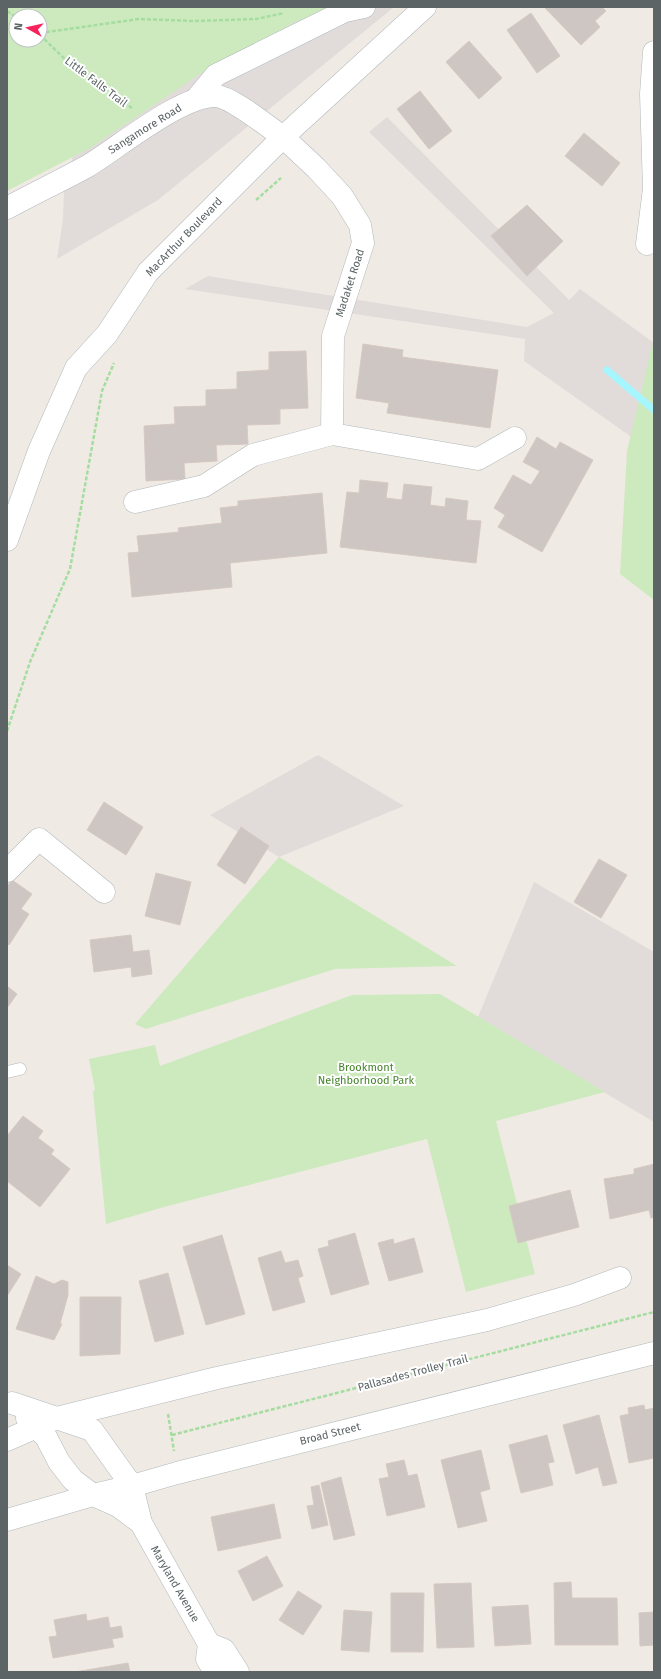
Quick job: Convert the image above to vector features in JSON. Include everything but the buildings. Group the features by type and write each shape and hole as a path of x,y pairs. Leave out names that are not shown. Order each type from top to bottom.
{"street":[{"path":"196,98 216,75 345,11 364,7"},
{"name":"MacArthur Boulevard","path":"7,540 39,451 76,368 107,334 148,272 283,137 425,7"},
{"path":"647,244 654,190 651,94 654,52"},
{"name":"Sangamore Road","path":"7,208 86,166 178,107 196,98 217,96 232,101 283,137"},
{"name":"Madaket Road","path":"283,137 342,196 360,225 363,243 333,336 332,434"},
{"path":"135,502 204,486 253,455 332,434 478,460 514,438"},
{"path":"7,871 39,838 104,892"},
{"path":"7,1440 57,1418 217,1378 487,1320 574,1295 620,1278"},
{"name":"Broad Street","path":"7,1520 177,1473 654,1352"},
{"name":"Maryland Avenue","path":"10,1401 92,1430 132,1486 141,1523 209,1644 207,1659 215,1672"},
{"name":"Maryland Avenue","path":"10,1401 46,1438 59,1462 73,1480 93,1495 118,1506 141,1523"},
{"path":"209,1644 224,1650 238,1672"}],"lane":[{"path":"7,1072 20,1070"}],"path":[{"path":"48,33 139,19 195,21 256,19 286,13"},
{"name":"Little Falls Trail","path":"48,42 71,65 136,111"},
{"path":"253,203 281,178"},
{"path":"7,731 30,662 70,569 102,391 114,362"},
{"name":"Pallasades Trolley Trail","path":"172,1435 654,1312"},
{"path":"163,1392 172,1435 177,1473"}],"shaded area":[{"path":"100,7 394,7 158,200 57,259 63,219 64,190 82,121"},
{"path":"387,117 569,300 580,289 654,343 654,453 524,361 525,339 185,289 208,276 527,327 554,313 369,132"},
{"path":"318,755 404,806 279,857 210,815"},
{"path":"534,882 654,952 654,1122 478,1017"}],"green space":[{"path":"7,7 338,7 297,21 209,68 90,148 7,191"},
{"path":"654,344 654,600 620,574 627,451 652,346"},
{"path":"279,857 457,966 335,969 146,1029 135,1024"},
{"name":"Brookmont Neighborhood Park","path":"440,994 605,1092 496,1121 535,1274 466,1292 427,1139 164,1207 106,1224 93,1091 95,1090 89,1059 155,1045 160,1066 352,995"}],"waterway":[{"path":"607,370 654,410"}]}
